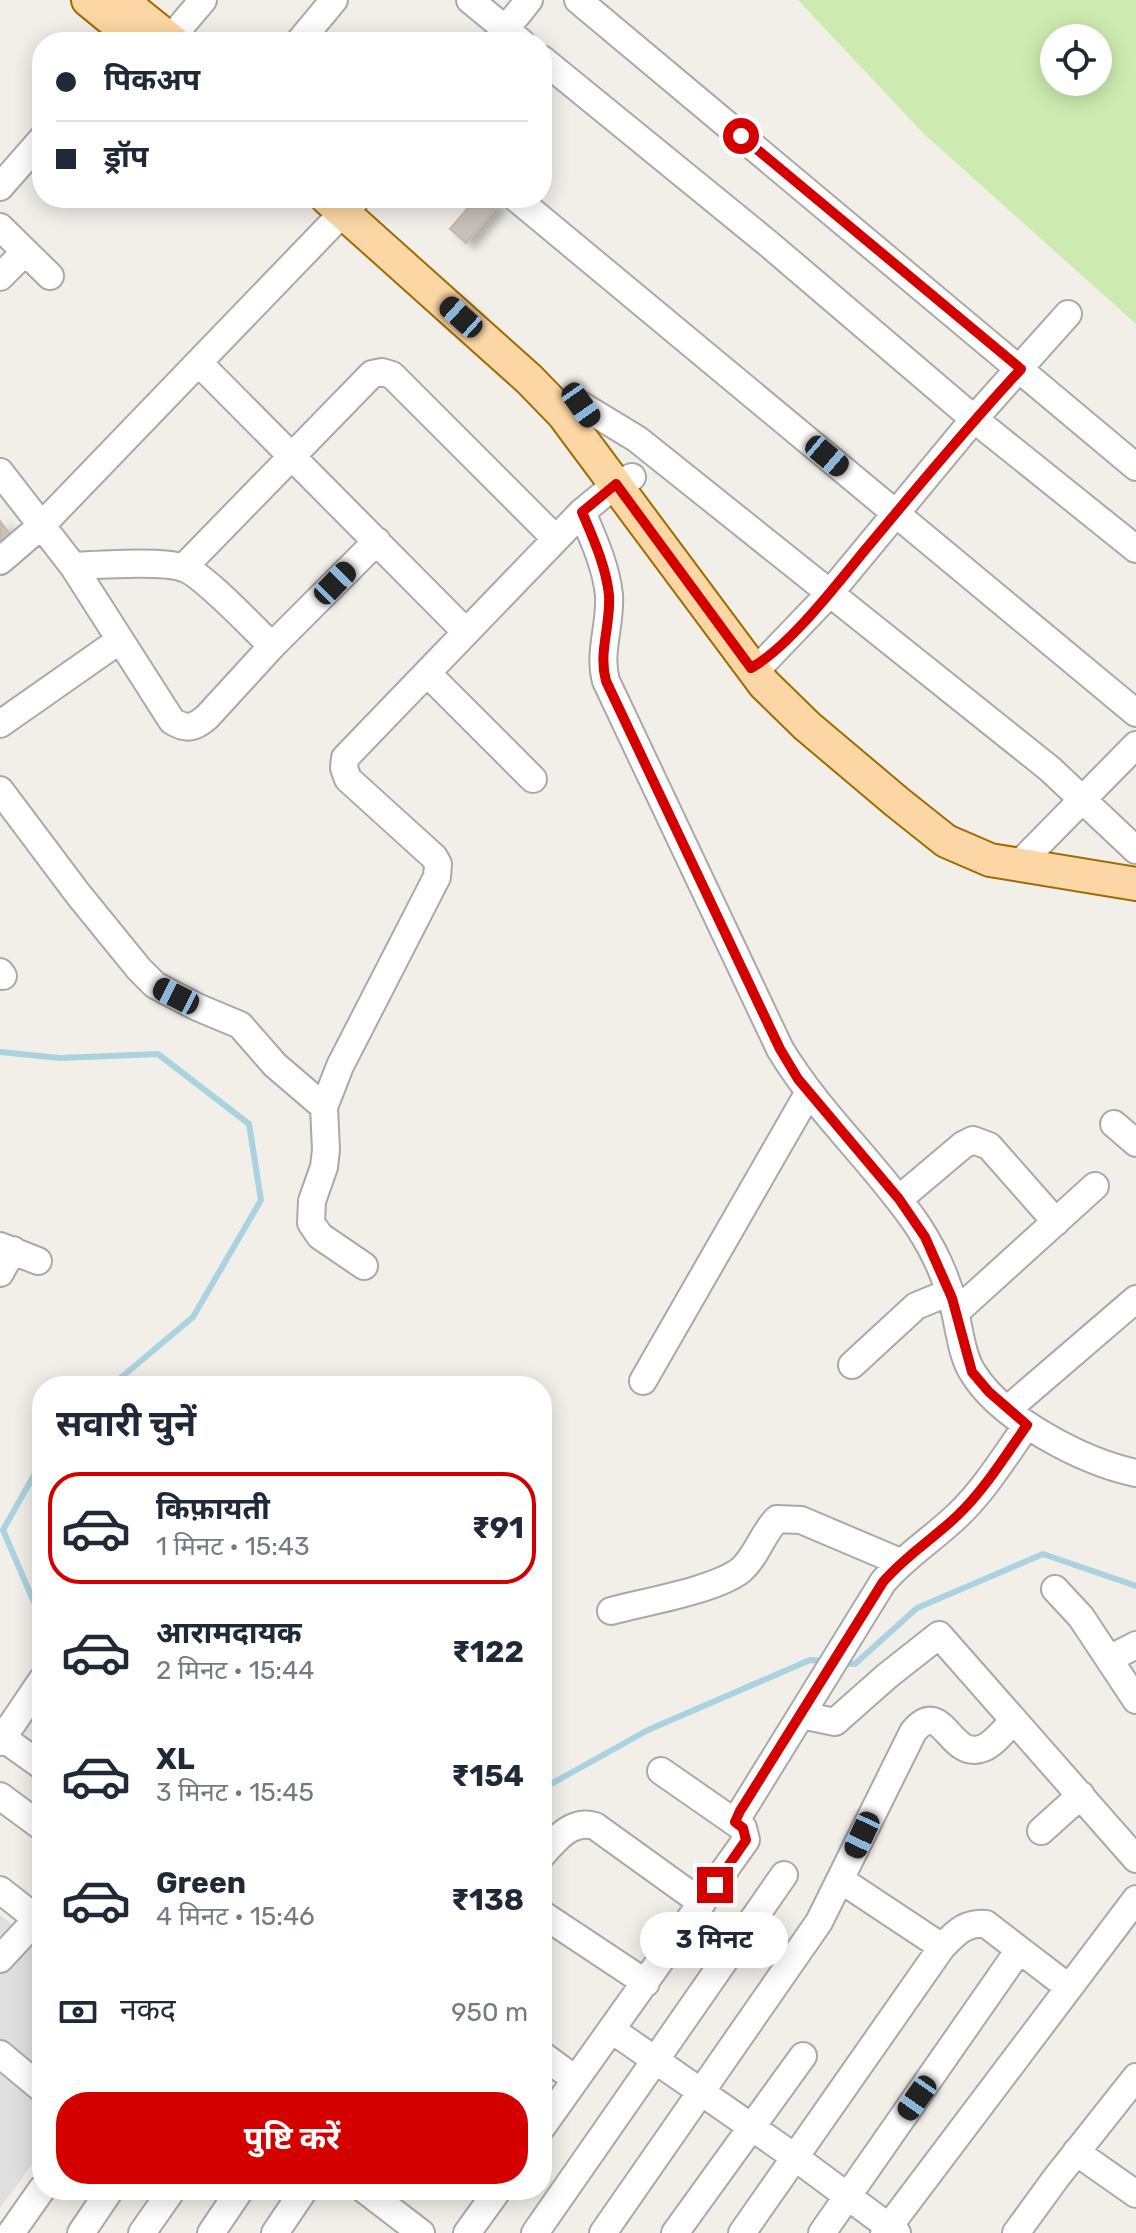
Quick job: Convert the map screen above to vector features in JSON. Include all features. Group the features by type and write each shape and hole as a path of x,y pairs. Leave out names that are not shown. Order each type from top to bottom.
{"main road":[{"path":"88,0 136,32"},
{"path":"123,1 143,32"},
{"path":"356,208 529,379 572,409 758,664 807,726 946,841 990,860 1136,884"}],"street":[{"path":"159,32 203,0"},
{"path":"316,32 334,0"},
{"path":"470,0 501,32"},
{"path":"510,32 529,0"},
{"path":"578,0 1136,467"},
{"path":"552,67 770,245 974,419 1136,549"},
{"path":"0,187 32,150"},
{"path":"0,561 42,525 199,363 343,208"},
{"path":"528,208 1136,713"},
{"path":"0,227 50,276"},
{"path":"0,277 25,252"},
{"path":"758,664 830,593 974,419 1068,314"},
{"path":"199,363 466,632"},
{"path":"183,568 372,374 382,372 392,375 555,538"},
{"path":"572,409 637,439 1050,769 1136,850"},
{"path":"0,472 73,566 172,721 183,728 195,727 207,717 272,646 377,541"},
{"path":"364,1266 320,1236 311,1223 312,1201 324,1167 326,1150 324,1107 340,1066 437,877 438,864 348,779 344,768 345,758 555,538 582,512 624,480"},
{"path":"582,512 605,572 609,595 601,666 606,681 780,1049 809,1092 899,1199 925,1237 953,1302 972,1372 1017,1417 1070,1449 1131,1465"},
{"path":"73,566 114,564 183,568 201,580 272,646"},
{"path":"0,724 120,640"},
{"path":"427,673 533,779"},
{"path":"1020,863 1136,745"},
{"path":"0,790 78,894 155,985 240,1025 275,1065 324,1107"},
{"path":"643,1381 809,1092"},
{"path":"1114,1124 1136,1143"},
{"path":"899,1199 973,1140 989,1146 1056,1222"},
{"path":"852,1365 916,1306 953,1302 1056,1222 1095,1186"},
{"path":"0,1273 7,1248 38,1261"},
{"path":"735,1822 891,1572 975,1497 1017,1417 1136,1299"},
{"path":"611,1611 729,1578 752,1558 777,1519 801,1520 891,1572"},
{"path":"1055,1589 1081,1617 1136,1700"},
{"path":"801,1715 835,1722 939,1635 1136,1859"},
{"path":"1109,1659 1136,1645"},
{"path":"32,1694 1,1739 32,1759"},
{"path":"603,2233 819,1922 920,1723 928,1720 937,1722 959,1745 977,1750 985,1748 1014,1720"},
{"path":"552,2112 746,1840 743,1828 661,1771"},
{"path":"1041,1831 1081,1795"},
{"path":"0,1796 32,1820"},
{"path":"552,1844 575,1826 585,1823 595,1826 702,1903"},
{"path":"535,2233 784,1875"},
{"path":"841,1880 942,1947"},
{"path":"0,1890 32,1915"},
{"path":"612,2030 796,2158 890,2231 1136,1899"},
{"path":"552,1921 646,1983"},
{"path":"742,2233 942,1947 961,1928 974,1923 986,1924 1068,1987"},
{"path":"0,1959 32,1929"},
{"path":"822,2233 1019,1950"},
{"path":"0,2054 32,2081"},
{"path":"675,2233 803,2056"},
{"path":"552,2062 575,2079"},
{"path":"1016,2233 1136,2077"},
{"path":"1076,2152 1136,2194"},
{"path":"11,2233 34,2200"},
{"path":"81,2233 103,2200"},
{"path":"142,2233 165,2200"},
{"path":"211,2233 233,2200"},
{"path":"275,2233 297,2200"},
{"path":"378,2200 421,2233"},
{"path":"467,2233 491,2200"}],"shaded area":[{"path":"0,1915 32,1939 32,2165 0,2208"}],"green space":[{"path":"798,0 1136,0 1136,324 923,133"}],"building":[{"path":"468,208 495,208 466,243 450,229"},
{"path":"0,521 13,538 0,548"}],"waterway":[{"path":"0,1052 60,1058 158,1054 249,1124 261,1200 193,1317 123,1376"},
{"path":"32,1479 3,1530 32,1598"},
{"path":"840,1663 855,1664 917,1608 1043,1554 1136,1586"},
{"path":"552,1783 648,1730 810,1660 824,1661"}],"route":[{"path":"715,1885 746,1840 743,1828 735,1822 740,1811 883,1582 900,1562 956,1517 975,1497 1027,1425 989,1392 972,1372 952,1298 925,1237 899,1199 798,1079 780,1049 601,666 609,595 605,572 582,512 616,484 751,668 765,661 830,593 974,419 1021,369 741,136"}]}
